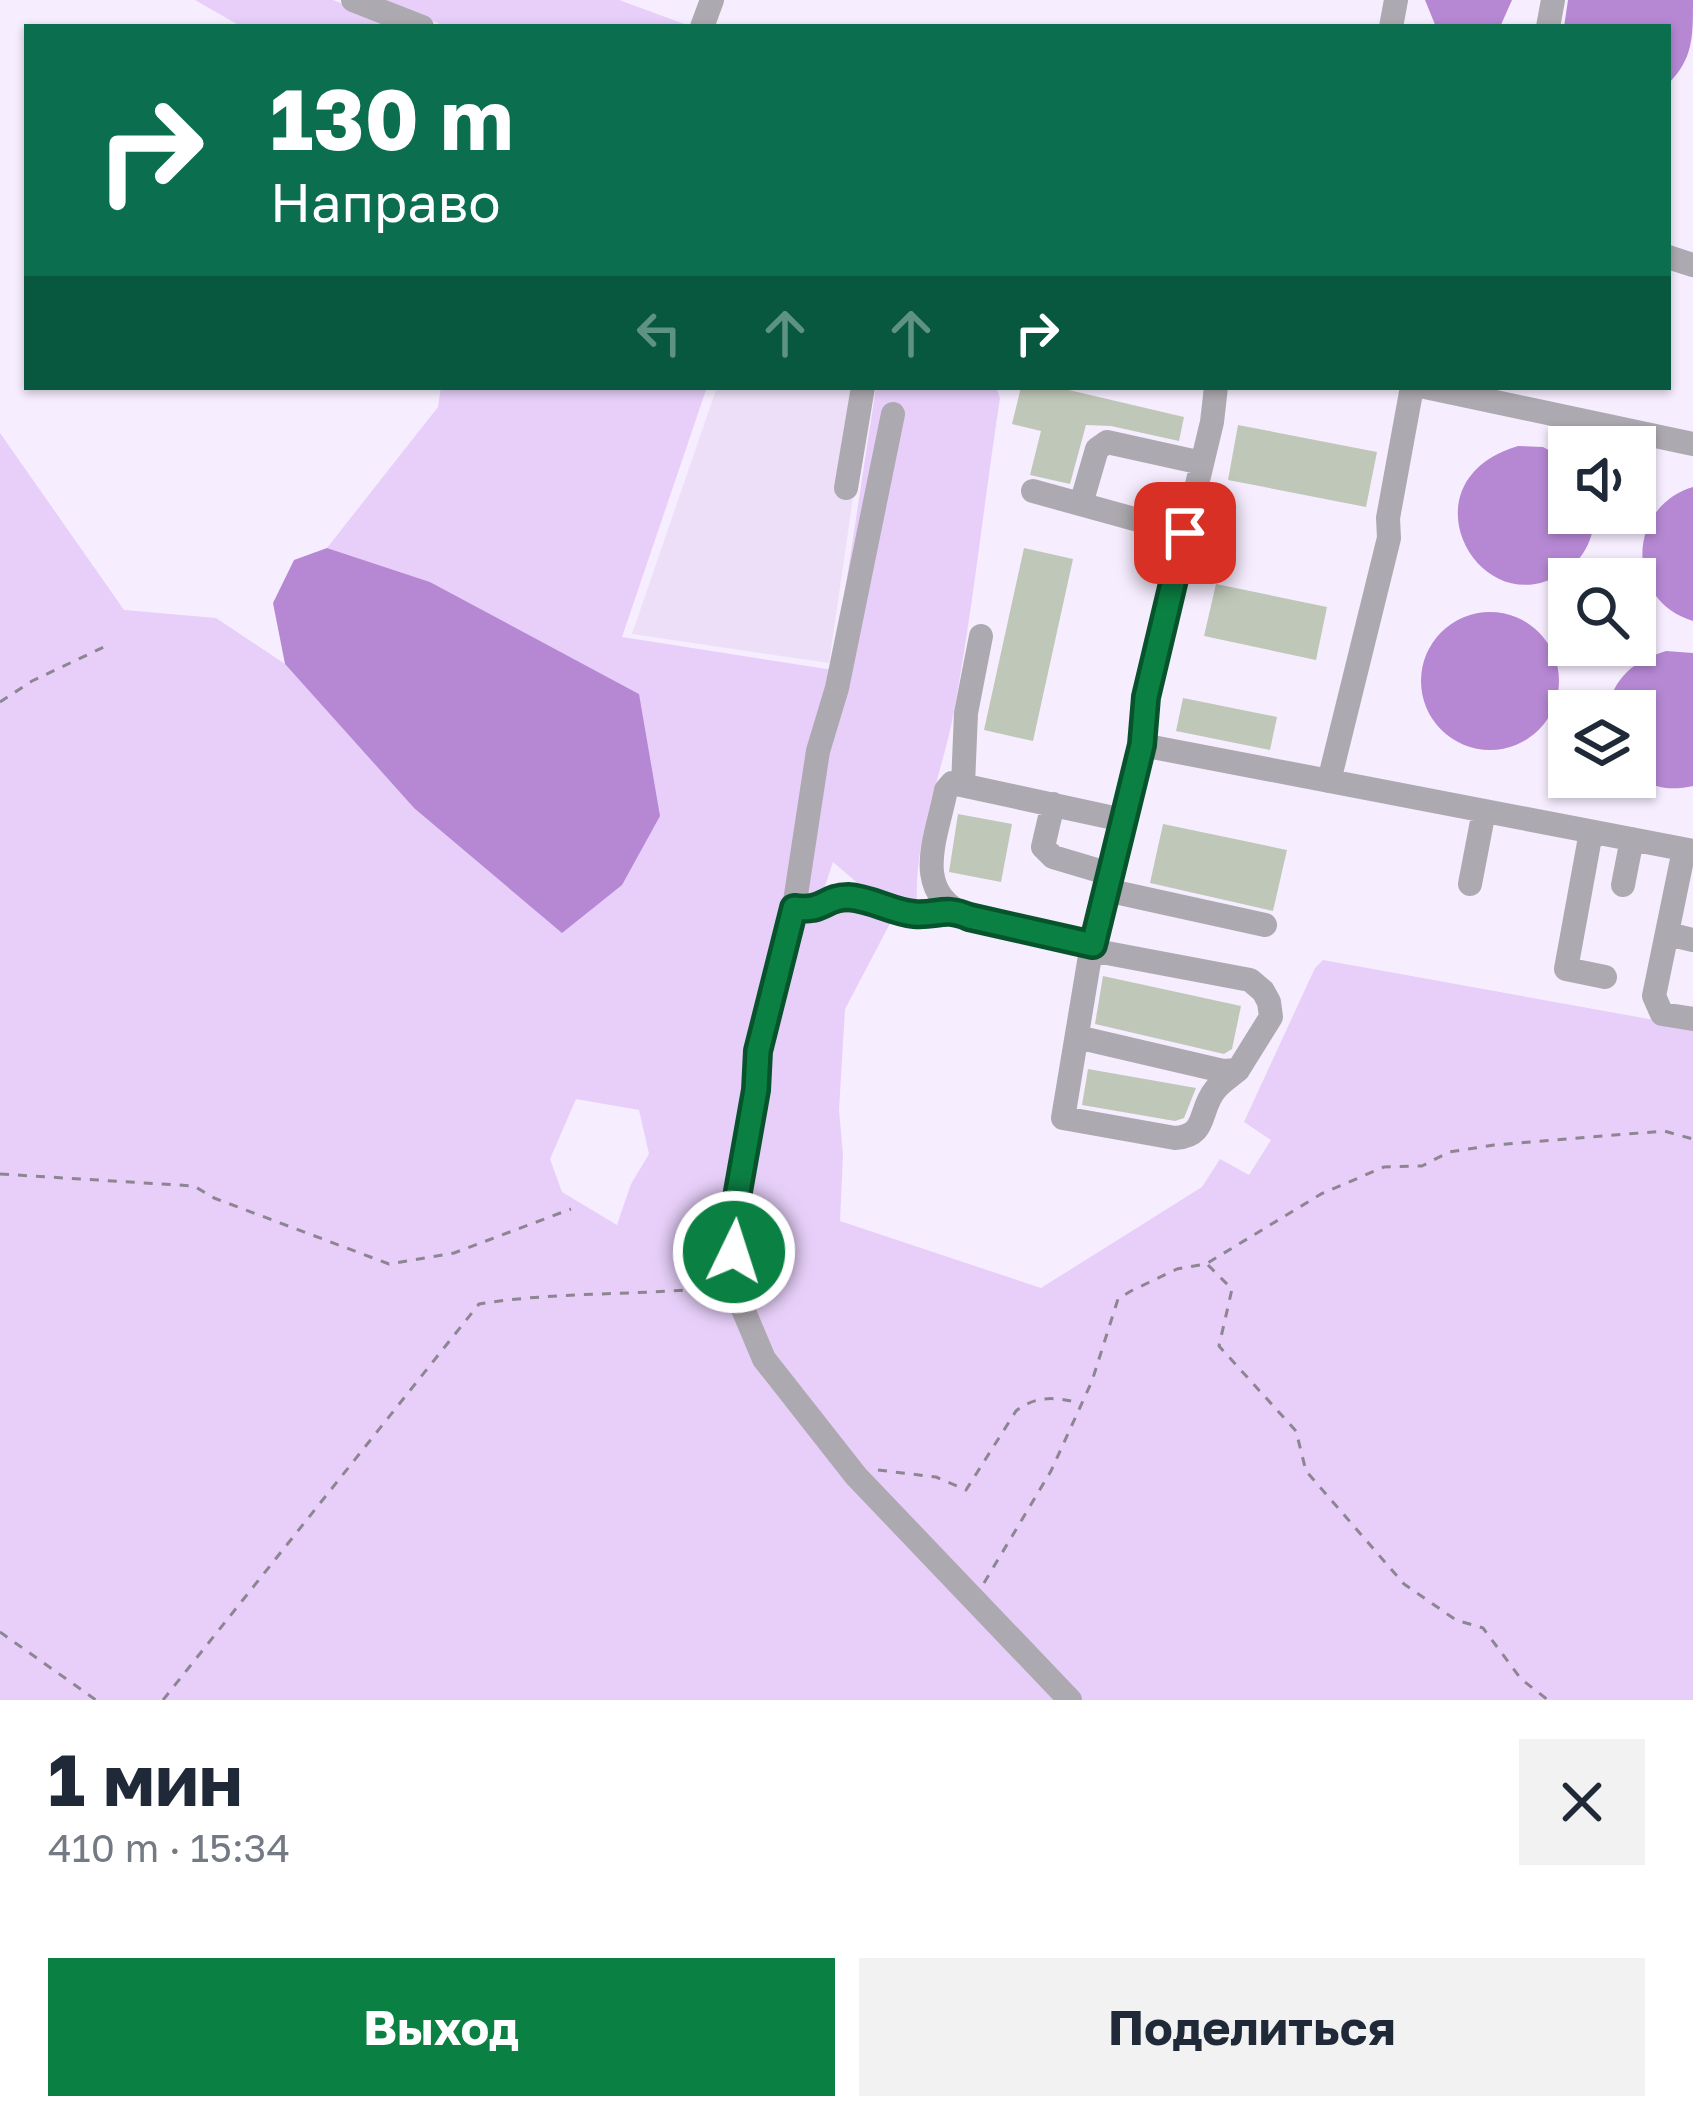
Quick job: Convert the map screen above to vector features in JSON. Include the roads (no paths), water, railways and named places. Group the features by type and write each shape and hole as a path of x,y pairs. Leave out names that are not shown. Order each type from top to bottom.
{"street":[{"path":"353,0 414,24"},
{"path":"846,488 862,390"},
{"path":"1123,820 952,783 946,790 930,876 939,898 969,917 1092,948 1250,980 1263,991 1270,1002 1270,1017 1238,1070 1216,1088 1201,1126 1189,1138 1063,1118 1092,948 1142,745 1146,697 1215,390"},
{"path":"1329,781 1389,538 1388,518 1411,390"},
{"path":"1439,390 1693,444"},
{"path":"893,414 837,688 818,751 794,908 758,1051 734,1252 743,1309 764,1359 861,1482 1070,1700"},
{"path":"1081,504 1096,449 1107,442 1202,463"},
{"path":"1033,491 1185,533"},
{"path":"963,785 966,712 981,636"},
{"path":"1142,745 1688,850 1681,937 1654,996 1662,1014 1693,1019"},
{"path":"1053,804 1043,847 1053,857 1108,882 1265,925"},
{"path":"1470,884 1484,811"},
{"path":"1592,832 1566,969 1606,977"},
{"path":"1623,885 1632,839"},
{"path":"794,908 814,911 848,897 914,914 951,909"},
{"path":"1077,1037 1223,1071 1238,1070"}]}
